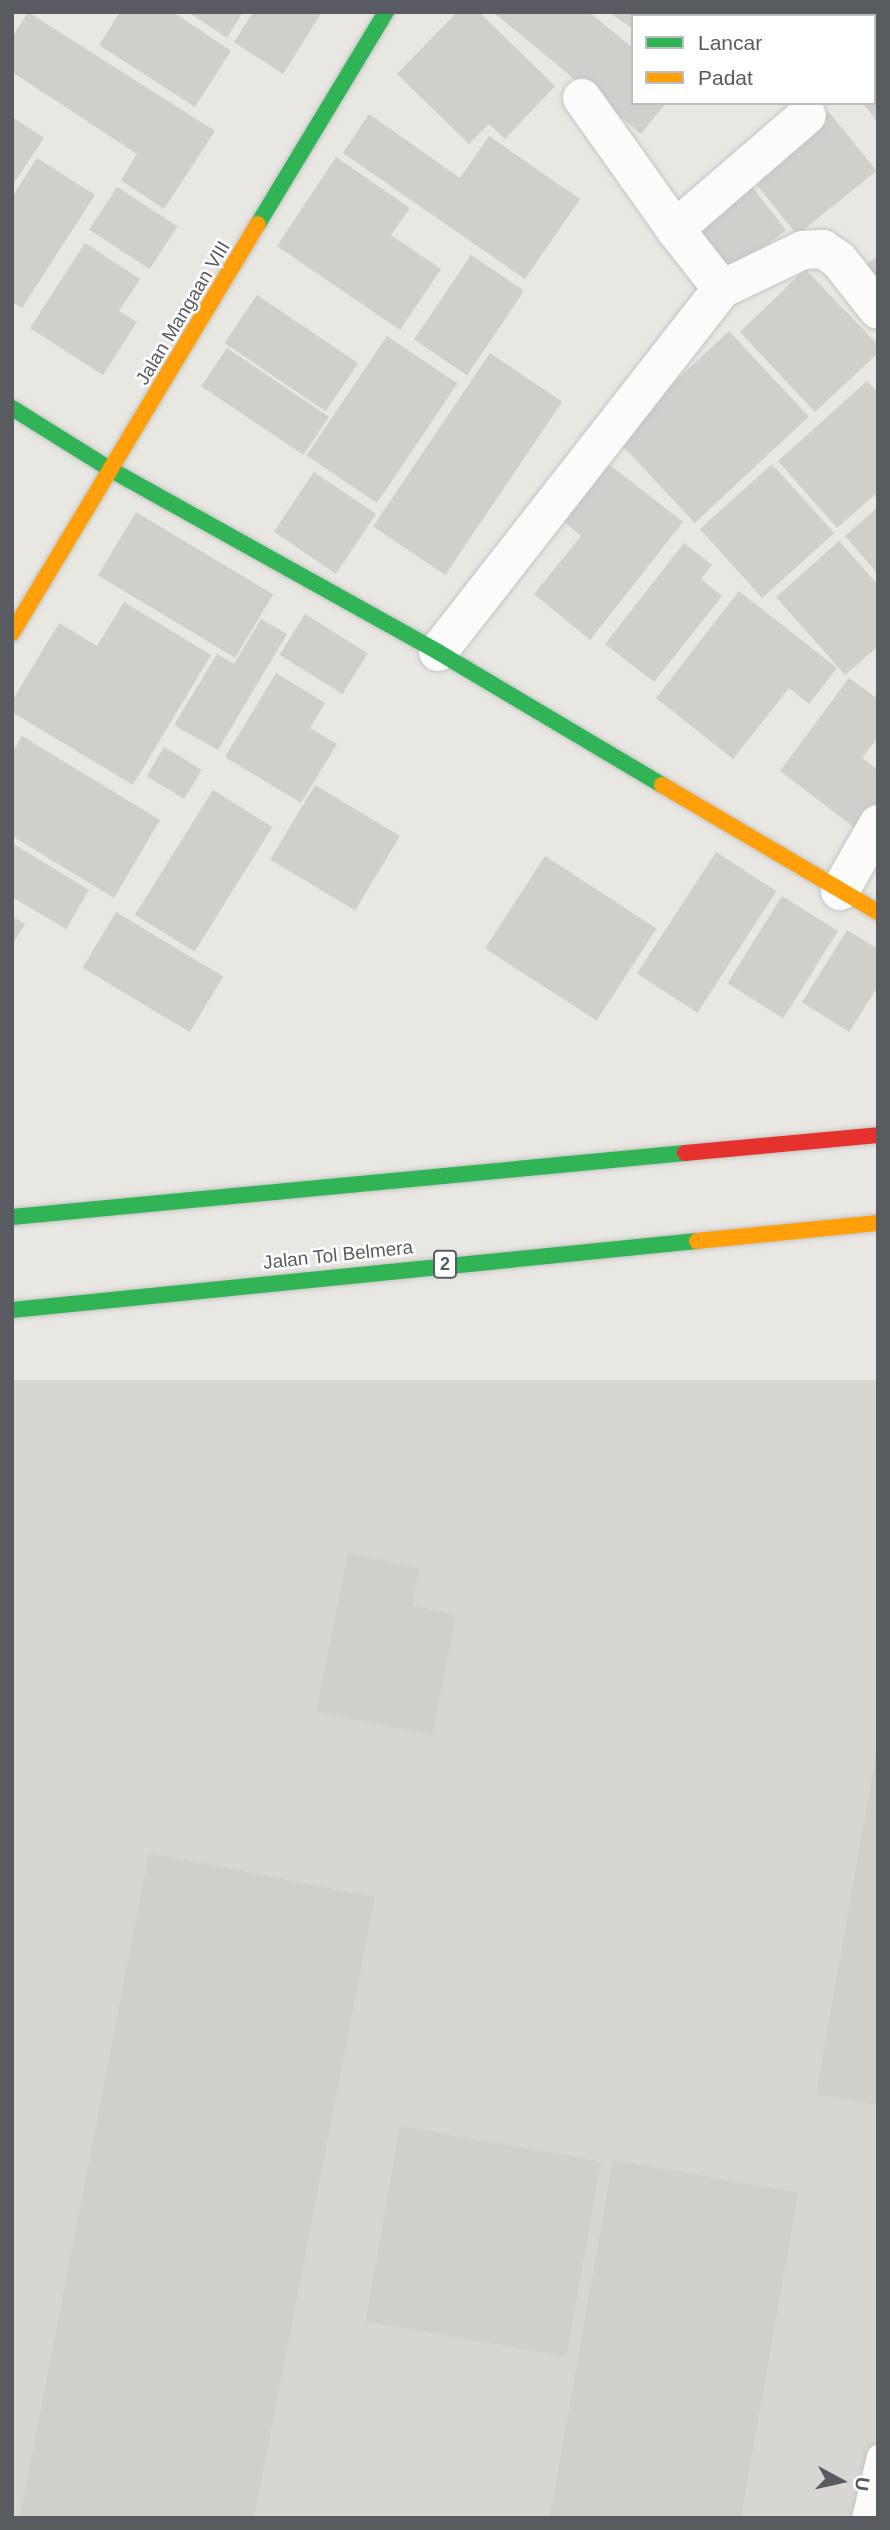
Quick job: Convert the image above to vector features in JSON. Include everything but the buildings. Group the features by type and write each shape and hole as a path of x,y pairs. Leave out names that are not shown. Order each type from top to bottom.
{"main road":[{"name":"Jalan Mangaan VIII","path":"12,633 113,471 386,12"},
{"path":"12,408 113,471 438,652 878,912"},
{"path":"12,1217 878,1135"},
{"name":"Jalan Tol Belmera","path":"12,1310 878,1223"}],"street":[{"path":"582,98 675,229 722,289"},
{"path":"675,229 807,116"},
{"path":"438,652 722,289 803,250 823,249 839,260 878,310"},
{"path":"840,891 878,824"}],"lane":[{"path":"863,2518 878,2456"}],"shaded area":[{"path":"12,1380 878,1380 878,2518 12,2518"}],"traffic: fast":[{"path":"258,224 386,12"},
{"path":"12,408 113,471 438,652 662,785"},
{"path":"12,1217 685,1153"},
{"path":"12,1310 697,1241"}],"traffic: slow":[{"path":"12,633 258,224"},
{"path":"662,785 878,912"},
{"path":"697,1241 878,1223"}],"traffic: jam":[{"path":"685,1153 878,1135"}]}
